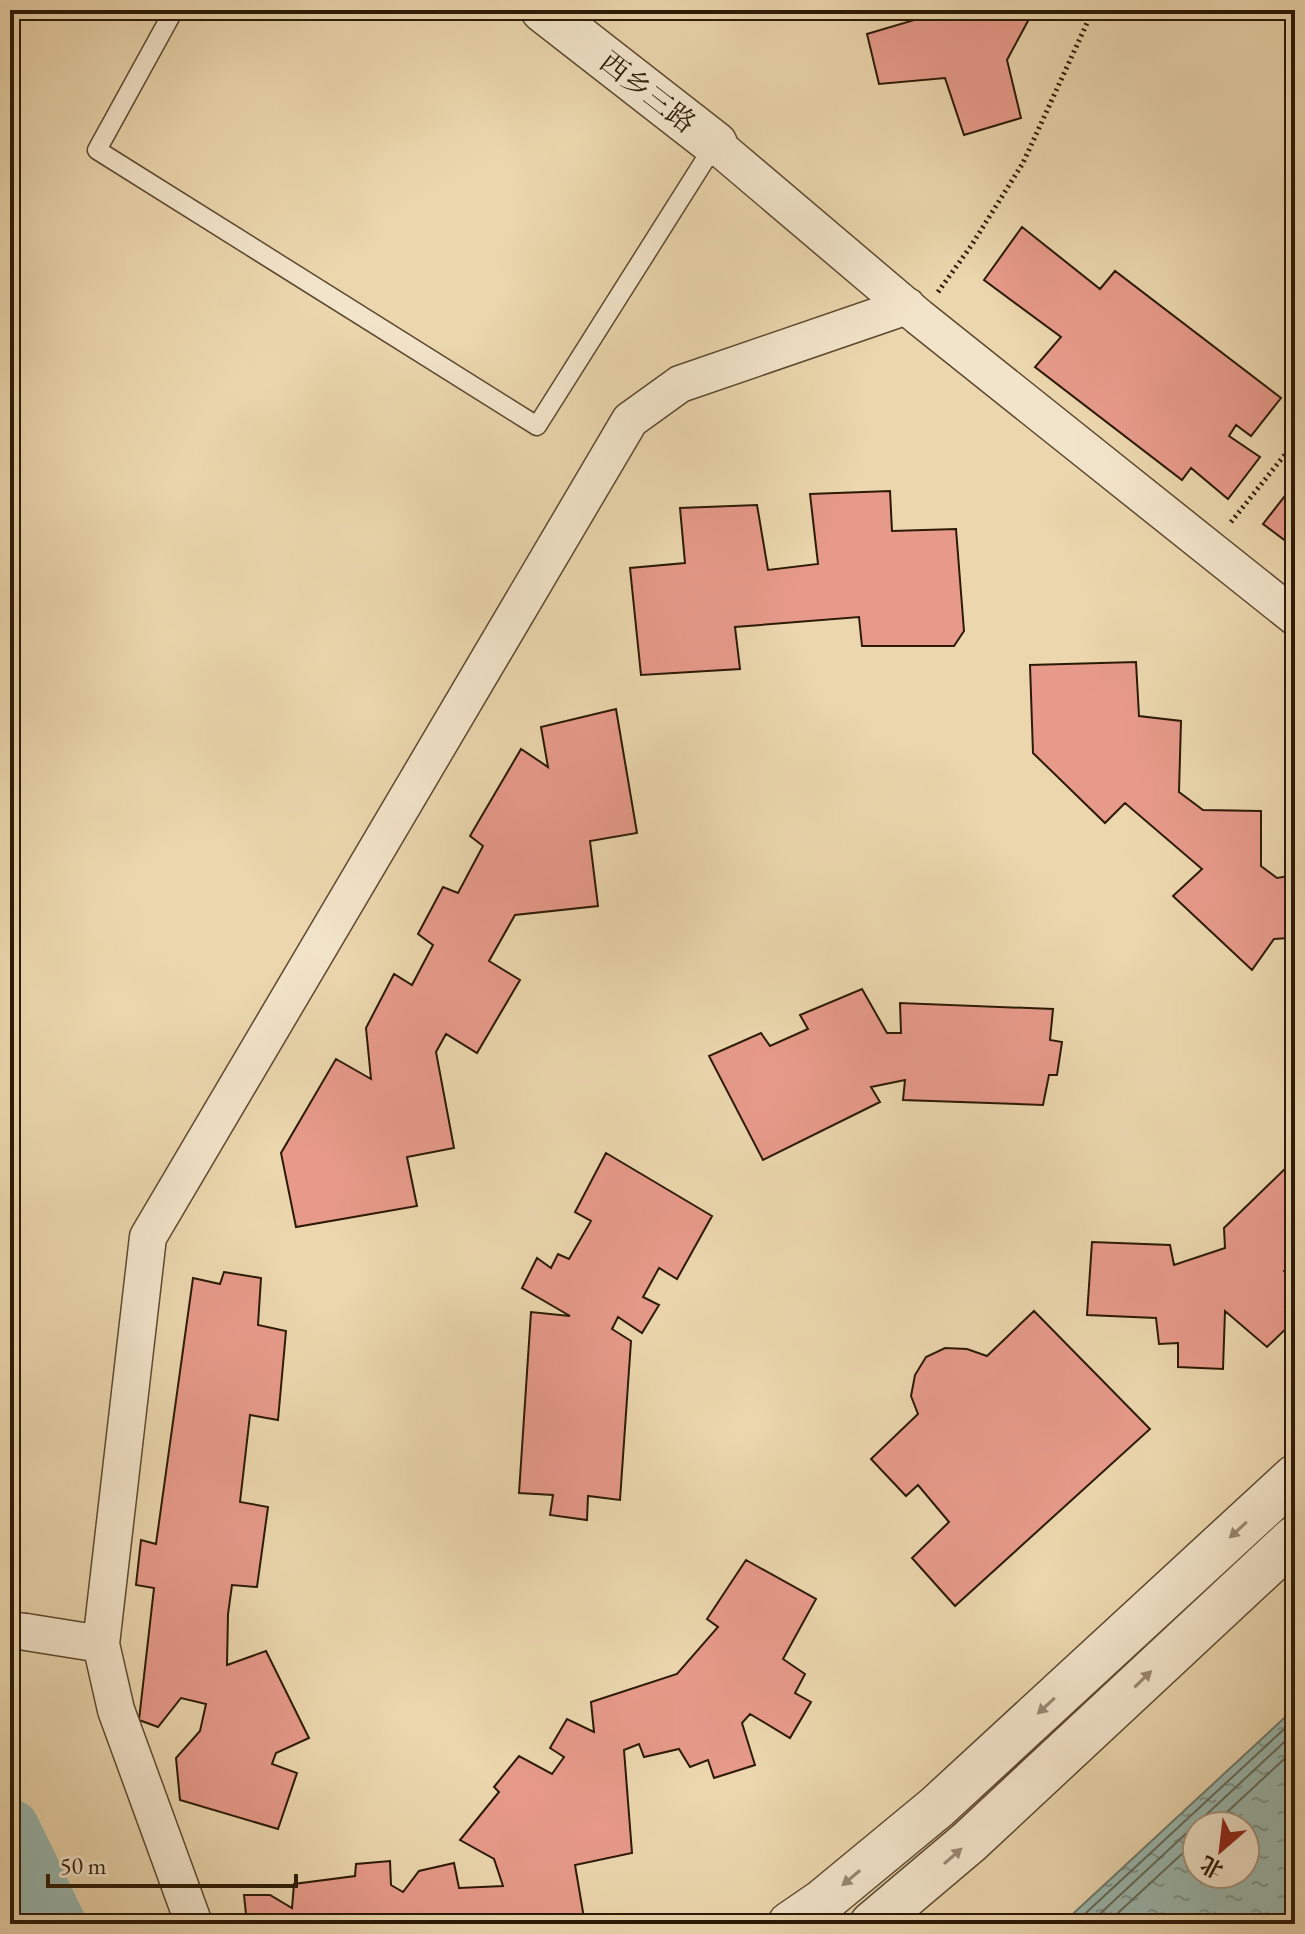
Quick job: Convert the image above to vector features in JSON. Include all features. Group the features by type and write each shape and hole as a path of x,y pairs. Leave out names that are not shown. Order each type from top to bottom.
{"street":[{"name":"西乡三路","path":"543,10 715,144"},
{"path":"715,144 913,311 1295,617"},
{"path":"194,1924 116,1710 101,1644 148,1237 630,420 680,384 913,311"},
{"path":"790,1924 822,1902 937,1807 1295,1477"},
{"path":"872,1924 969,1842 1295,1538"},
{"path":"18,1631 101,1644"}],"lane":[{"path":"174,10 97,150 537,426 715,144"}],"path":[{"path":"913,311 971,246 1023,163 1093,10"},
{"path":"1210,549 1295,442"}],"water":[{"path":"1295,1708 1295,1924 1062,1924 1181,1814 1181,1890 1261,1890 1261,1810 1185,1810"}],"building":[{"path":"931,10 1014,10 1029,19 1007,60 1021,118 964,135 945,78 879,84 867,34 928,16"},
{"path":"1022,227 1100,289 1115,271 1281,398 1251,436 1236,425 1229,436 1260,457 1228,499 1191,468 1182,480 1035,367 1061,337 984,280"},
{"path":"1295,483 1295,548 1263,524"},
{"path":"890,491 892,531 956,529 964,631 954,646 862,646 859,617 735,627 740,669 641,675 630,568 685,563 680,508 757,505 768,570 818,564 810,494"},
{"path":"1136,662 1139,716 1181,721 1179,792 1203,810 1261,811 1261,866 1277,878 1289,876 1290,853 1295,853 1295,963 1288,963 1289,938 1274,939 1252,970 1173,896 1202,869 1125,803 1105,823 1033,753 1030,665"},
{"path":"616,709 637,833 590,841 598,906 515,915 489,961 520,980 477,1053 446,1034 436,1052 454,1148 407,1157 417,1206 296,1227 281,1153 336,1059 371,1079 366,1028 394,974 412,985 433,945 418,934 443,887 458,893 483,846 470,836 521,749 548,767 541,727"},
{"path":"862,989 887,1033 901,1033 900,1003 1053,1009 1050,1040 1062,1042 1057,1075 1049,1075 1043,1105 903,1100 905,1080 871,1087 880,1102 763,1160 709,1056 761,1033 770,1046 808,1029 800,1015"},
{"path":"606,1153 712,1216 677,1279 659,1268 643,1297 659,1305 642,1333 618,1317 612,1329 631,1341 620,1500 588,1496 587,1520 550,1515 553,1495 519,1493 531,1312 570,1316 522,1288 537,1258 551,1268 558,1254 569,1259 591,1221 575,1212"},
{"path":"1295,1159 1295,1262 1284,1271 1295,1285 1295,1299 1285,1307 1295,1320 1267,1347 1225,1311 1223,1369 1178,1367 1178,1343 1159,1344 1156,1318 1087,1315 1092,1242 1170,1245 1174,1265 1225,1248 1224,1228"},
{"path":"224,1272 261,1278 258,1325 286,1331 278,1420 250,1415 240,1502 268,1507 257,1587 232,1585 227,1665 266,1651 309,1738 276,1753 272,1764 297,1773 278,1829 180,1800 176,1758 200,1731 206,1704 181,1698 158,1727 139,1720 154,1588 136,1585 141,1540 156,1544 193,1278 220,1284"},
{"path":"1034,1311 1150,1429 955,1606 912,1558 949,1522 918,1485 906,1496 871,1459 918,1414 911,1396 915,1375 926,1357 945,1348 967,1349 987,1356"},
{"path":"746,1560 816,1599 783,1659 805,1674 795,1693 811,1702 790,1738 750,1714 742,1723 755,1765 714,1778 708,1760 690,1767 679,1749 644,1757 639,1744 624,1750 632,1853 575,1865 585,1924 247,1924 244,1895 270,1895 292,1908 294,1884 355,1876 356,1864 390,1861 391,1885 403,1892 419,1871 454,1863 459,1888 503,1886 494,1859 460,1840 499,1792 494,1787 519,1756 552,1774 564,1757 550,1748 567,1719 594,1732 591,1702 677,1674 718,1627 707,1619"}],"waterway":[{"path":"10,1829 56,1924"}]}
